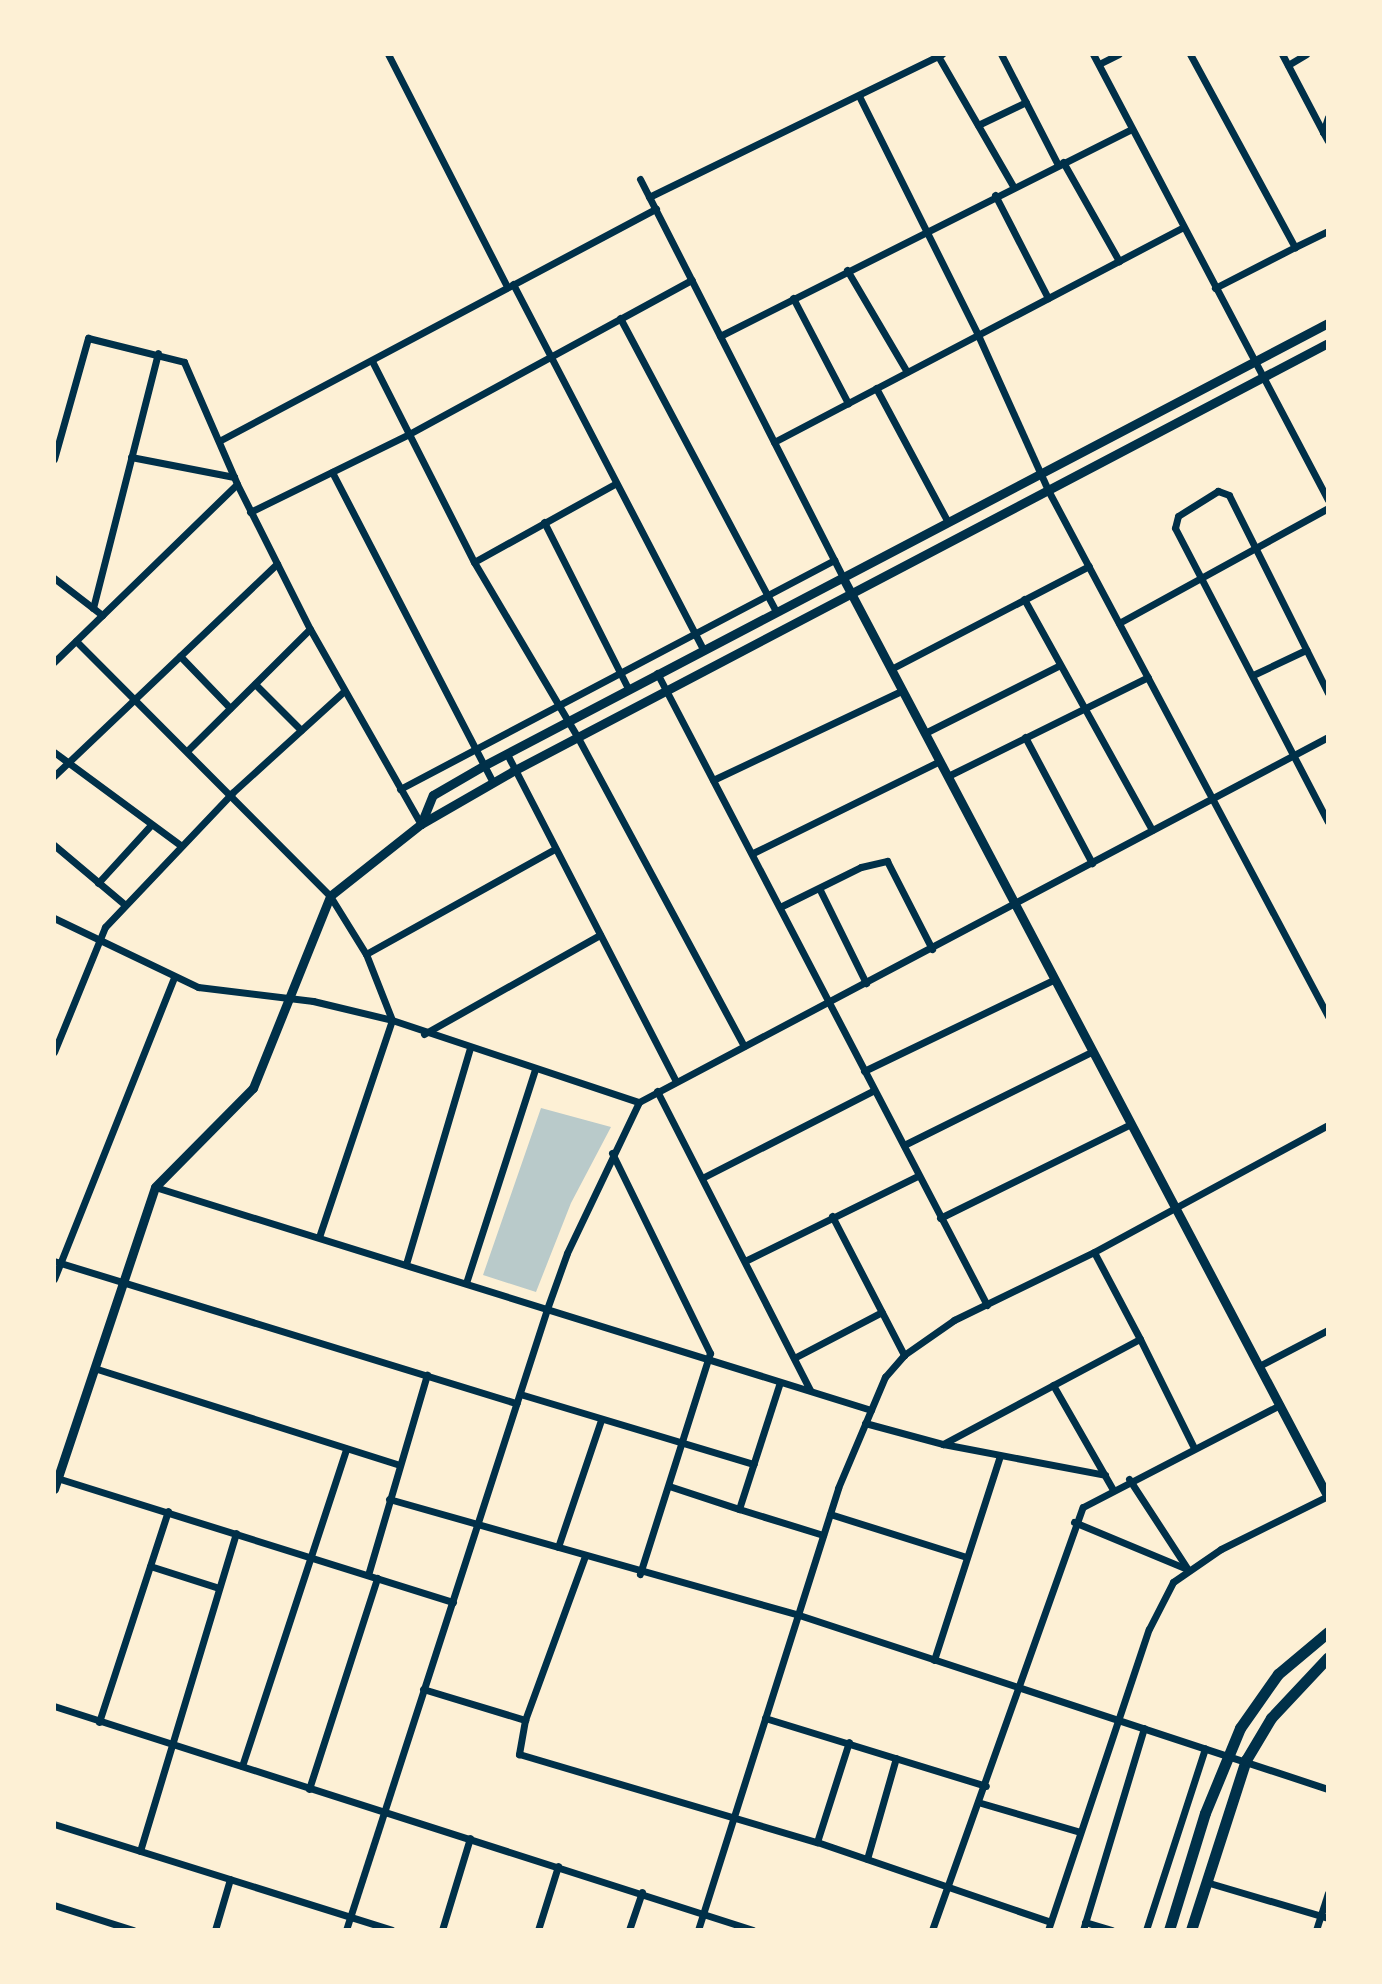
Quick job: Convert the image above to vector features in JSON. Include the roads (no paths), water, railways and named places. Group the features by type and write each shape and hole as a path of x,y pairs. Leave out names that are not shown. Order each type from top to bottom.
{"main road":[{"path":"1169,1930 1227,1755 1278,1674 1328,1632"},
{"path":"1191,1930 1246,1760 1271,1718 1328,1657"}],"street":[{"path":"388,54 703,649"},
{"path":"1001,54 1060,164 1119,261"},
{"path":"1093,54 1261,378 1328,500"},
{"path":"1099,64 1119,54"},
{"path":"1190,54 1295,247"},
{"path":"1282,54 1328,141"},
{"path":"1288,65 1306,54"},
{"path":"649,197 940,55 1013,186"},
{"path":"859,96 978,335 1049,492 1328,1016"},
{"path":"978,125 1026,102"},
{"path":"1323,132 1328,117"},
{"path":"720,336 1131,129"},
{"path":"585,1556 525,1720 517,1747 521,1755 817,1842 1049,1926 1158,1604 1187,1569 1328,1496 843,578 640,179"},
{"path":"995,195 1048,298"},
{"path":"219,441 656,209"},
{"path":"774,442 1183,227"},
{"path":"1215,288 1328,231"},
{"path":"847,270 907,372"},
{"path":"250,512 409,434 692,280"},
{"path":"793,298 848,403"},
{"path":"620,318 776,611"},
{"path":"421,824 433,795 483,766 1328,323"},
{"path":"54,459 84,342 96,339 184,362 250,512 310,629 343,692 421,824"},
{"path":"453,1602 168,1511 56,1484 155,1187 253,1088 330,896 421,824 515,770 1328,343"},
{"path":"93,608 158,353"},
{"path":"372,361 474,562 554,704 577,736 744,1046"},
{"path":"876,388 948,522"},
{"path":"131,457 236,481"},
{"path":"332,472 493,783"},
{"path":"54,662 236,481"},
{"path":"474,562 615,484"},
{"path":"1328,693 1229,495 1218,491 1175,522 1328,822"},
{"path":"1119,623 1328,508"},
{"path":"544,522 628,688"},
{"path":"400,789 554,704 834,560"},
{"path":"54,776 277,564"},
{"path":"891,669 1089,566"},
{"path":"54,578 102,615"},
{"path":"1024,599 1152,830"},
{"path":"187,751 310,629"},
{"path":"76,641 133,700 232,793 330,896 366,954 392,1020 319,1237"},
{"path":"1253,675 1306,650"},
{"path":"180,656 230,708"},
{"path":"925,733 1060,665"},
{"path":"657,673 987,1305"},
{"path":"948,776 1148,677"},
{"path":"255,684 301,730"},
{"path":"713,780 903,690"},
{"path":"54,1052 100,937 124,904 232,793 343,692"},
{"path":"1025,737 1092,863"},
{"path":"346,1930 423,1689 481,1524 547,1309 612,1153 639,1102 827,1001 1016,905 1152,830 1214,802 1328,737"},
{"path":"54,752 66,764 180,845"},
{"path":"507,754 676,1081"},
{"path":"753,853 940,761"},
{"path":"98,883 151,825"},
{"path":"54,845 124,904"},
{"path":"366,954 555,849"},
{"path":"780,907 820,890 861,867 887,861 932,949"},
{"path":"820,890 866,983"},
{"path":"54,918 100,937 174,978 198,987 287,998 392,1020 424,1034 639,1102"},
{"path":"424,1034 600,935"},
{"path":"54,1279 57,1262 174,978"},
{"path":"864,1071 1055,979"},
{"path":"406,1264 470,1048"},
{"path":"904,1145 1093,1051"},
{"path":"466,1283 535,1070"},
{"path":"657,1091 747,1260 810,1390"},
{"path":"704,1177 873,1091"},
{"path":"940,1218 1131,1124"},
{"path":"698,1930 830,1514 885,1377 904,1355 954,1320 1094,1252 1328,1125"},
{"path":"612,1153 707,1339 709,1361 640,1574"},
{"path":"747,1260 918,1176"},
{"path":"155,1187 871,1410"},
{"path":"832,1216 904,1355"},
{"path":"1094,1252 1193,1446"},
{"path":"57,1262 517,1403"},
{"path":"794,1358 882,1312"},
{"path":"1259,1366 1328,1330"},
{"path":"943,1444 1140,1339"},
{"path":"94,1368 399,1465"},
{"path":"368,1575 427,1375"},
{"path":"739,1509 780,1382"},
{"path":"1053,1385 1112,1488"},
{"path":"520,1394 754,1464"},
{"path":"932,1930 944,1890 981,1803 1074,1522 1083,1507 1129,1479 1280,1405"},
{"path":"558,1547 601,1420"},
{"path":"865,1423 943,1444 1105,1475"},
{"path":"242,1766 346,1449"},
{"path":"934,1660 1000,1456"},
{"path":"1129,1479 1187,1569"},
{"path":"669,1486 823,1535"},
{"path":"389,1499 640,1574 799,1615 1328,1789"},
{"path":"99,1722 168,1511"},
{"path":"830,1514 966,1557"},
{"path":"1074,1522 1187,1569"},
{"path":"140,1851 236,1533"},
{"path":"150,1566 219,1588"},
{"path":"309,1789 377,1578"},
{"path":"423,1689 525,1720"},
{"path":"54,1706 753,1930"},
{"path":"765,1718 986,1786"},
{"path":"1112,1930 1084,1926 1144,1728"},
{"path":"817,1842 849,1742"},
{"path":"1146,1930 1205,1748"},
{"path":"867,1859 896,1758"},
{"path":"981,1803 1080,1832"},
{"path":"54,1824 392,1930"},
{"path":"442,1930 470,1838"},
{"path":"538,1930 558,1866"},
{"path":"215,1930 230,1879"},
{"path":"1206,1882 1324,1917"},
{"path":"629,1930 642,1892"},
{"path":"1316,1930 1324,1917 1328,1893"},
{"path":"54,1905 133,1930"}]}
